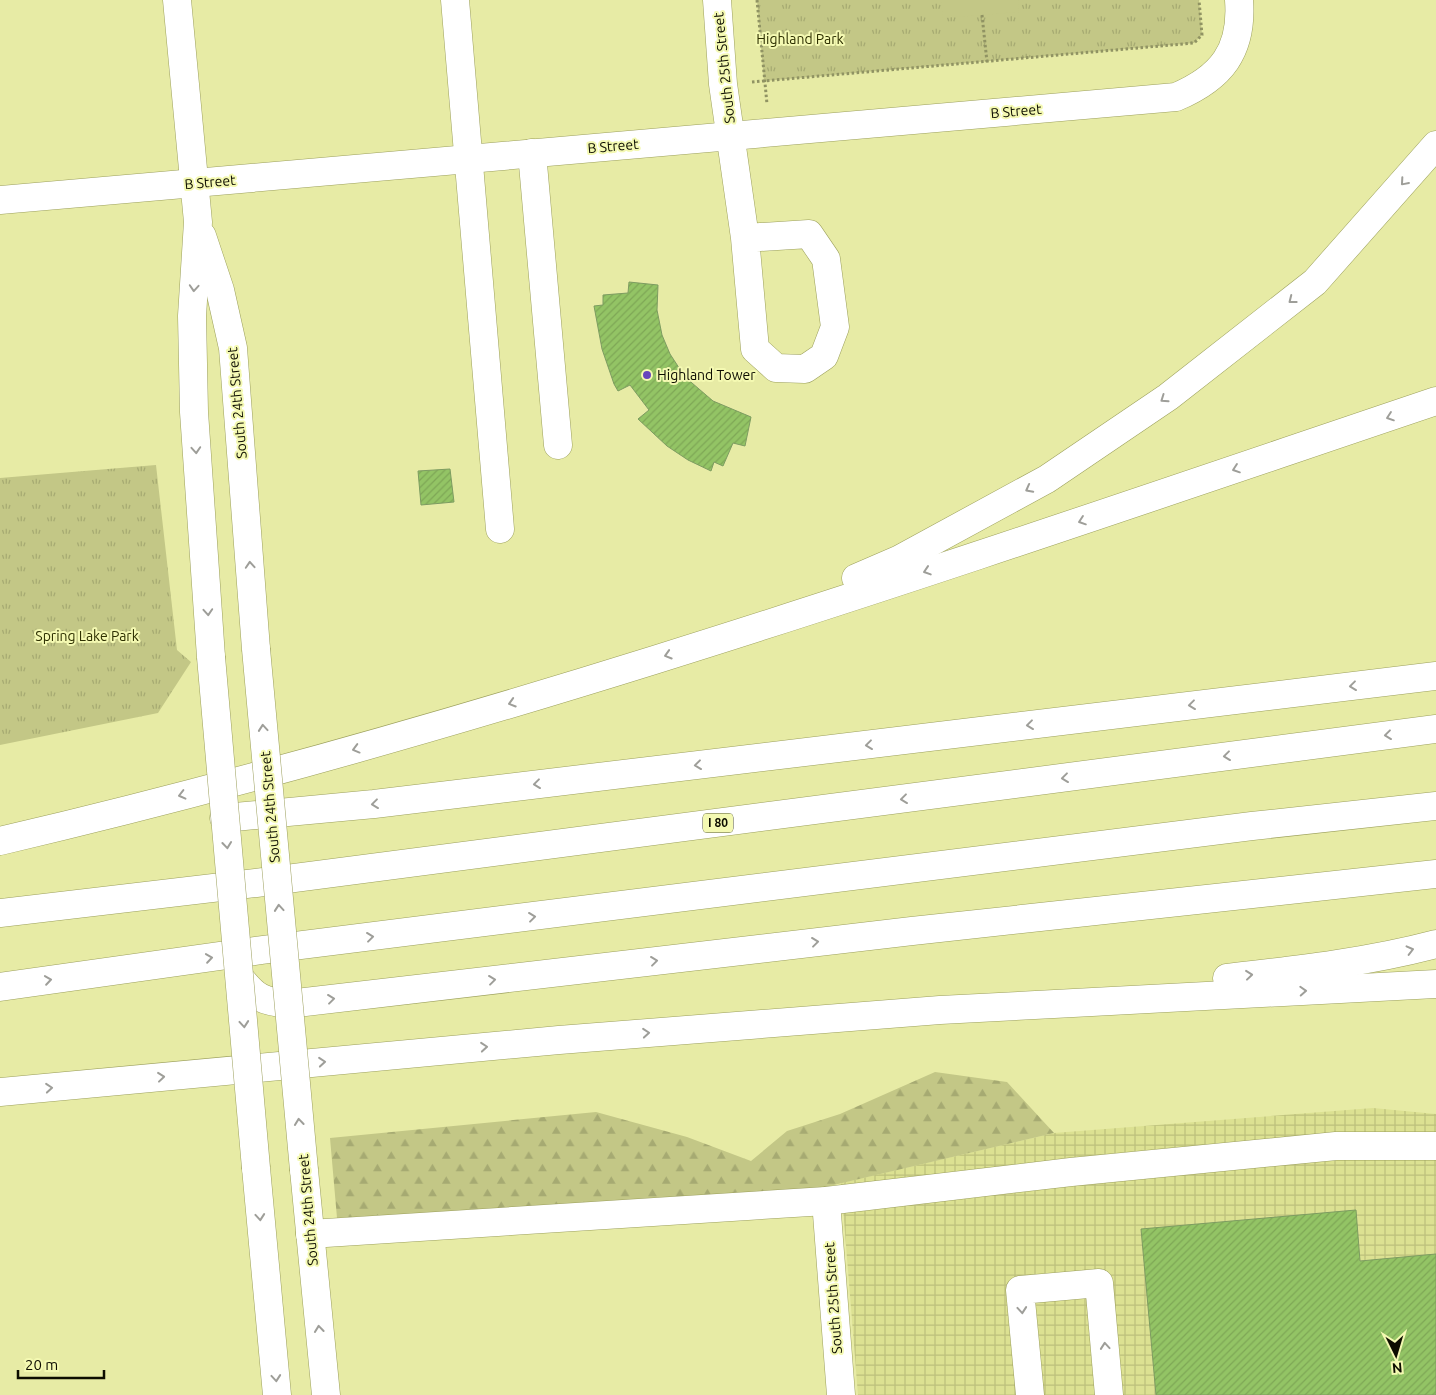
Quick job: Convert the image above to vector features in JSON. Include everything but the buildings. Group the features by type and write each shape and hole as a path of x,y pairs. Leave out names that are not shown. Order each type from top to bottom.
{"main road":[{"name":"South 24th Street","path":"177,0 198,222 192,316 194,412 224,818 277,1395"},
{"path":"455,0 500,529"},
{"name":"South 25th Street","path":"717,0 724,84 745,238 755,349 776,368 805,369 824,356 834,327 826,259 809,234 745,238"},
{"name":"B Street","path":"0,200 1176,97 1199,87 1218,71 1229,57 1237,38 1240,18 1239,0"},
{"path":"714,641 900,559 1047,479 1168,397 1315,282 1436,146"},
{"path":"532,153 558,445"},
{"name":"South 24th Street","path":"198,222 220,290 233,348 270,815 326,1395"},
{"path":"0,841 247,779 397,738 714,641 1022,541 1436,401"},
{"path":"224,818 270,815 1436,676"},
{"name":"I 80","path":"0,913 276,881 1436,729"},
{"path":"0,987 272,949 1243,828 1436,806"},
{"path":"240,978 251,992 264,1002 288,1004 922,930 1436,874"},
{"path":"940,1010 1304,969 1383,956 1436,944"},
{"path":"0,1092 559,1040 940,1010 1436,984"},
{"path":"310,1234 826,1201 1071,1172 1336,1146 1436,1146"},
{"name":"South 25th Street","path":"826,1201 840,1395"},
{"path":"1030,1395 1020,1290 1099,1283 1109,1395"}],"path":[{"path":"758,0 764,81 1194,44 1202,35 1199,0"},
{"path":"982,15 987,62"}],"shaded area":[{"path":"1373,1108 1436,1114 1436,1395 858,1395 841,1183 1054,1133"}],"green space":[{"name":"Highland Park","path":"757,0 1199,0 1202,35 1194,43 764,81"},
{"path":"941,0 1018,0 1019,12 943,18"},
{"name":"Spring Lake Park","path":"156,465 177,650 191,662 158,713 0,745 0,478"},
{"path":"935,1072 1007,1082 1054,1133 804,1192 337,1218 330,1138 596,1112 687,1137 751,1161 787,1131 840,1114"}],"place":[{"name":"Highland Tower","path":"647,375"}]}
